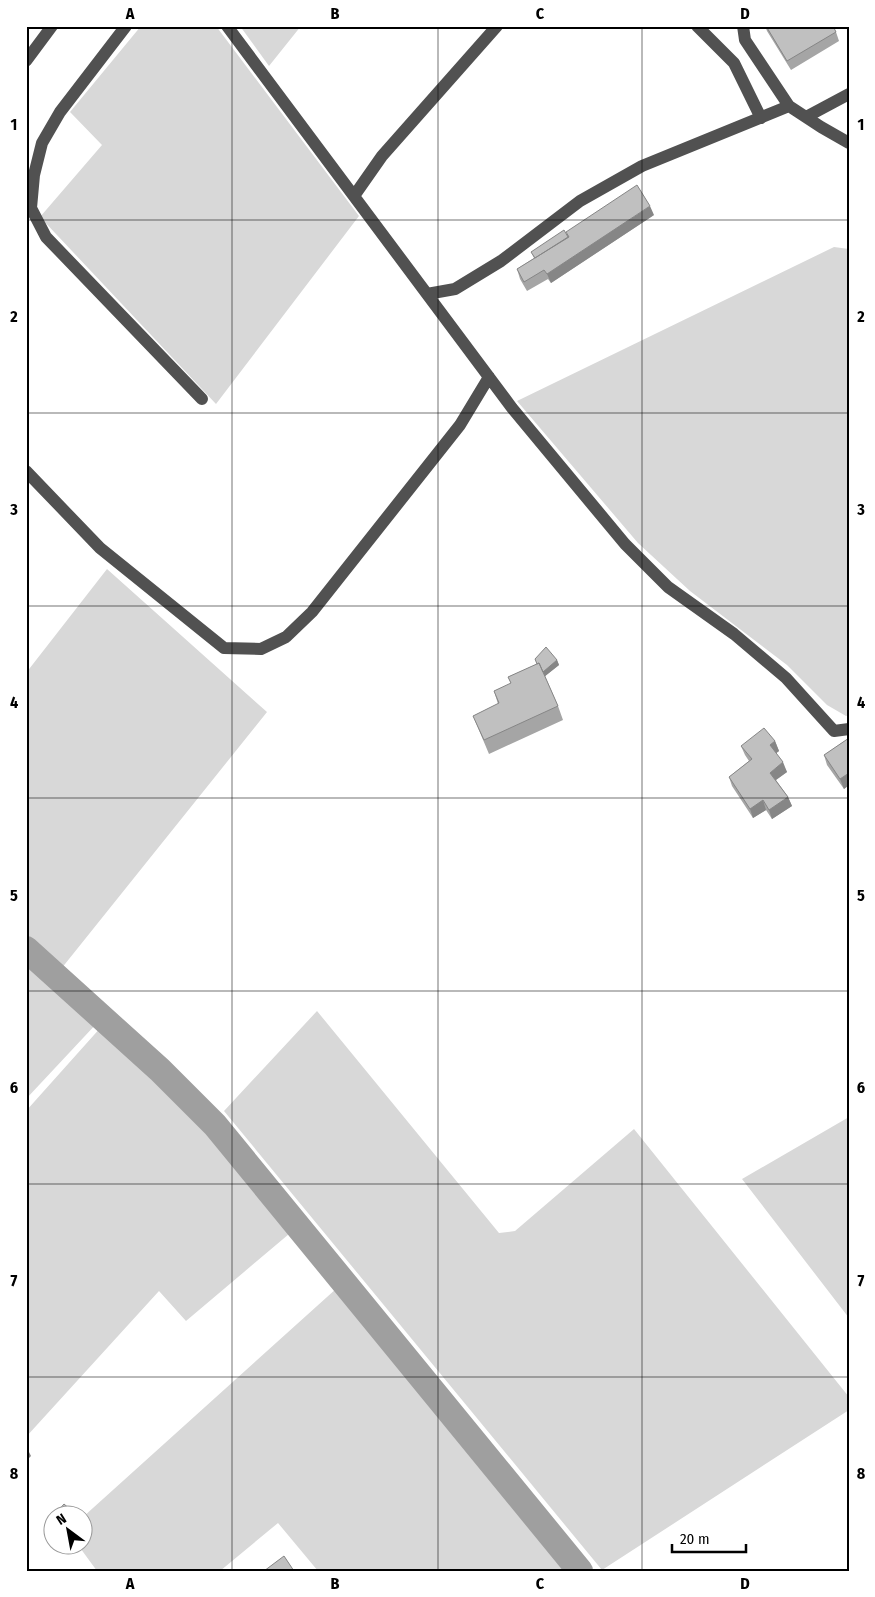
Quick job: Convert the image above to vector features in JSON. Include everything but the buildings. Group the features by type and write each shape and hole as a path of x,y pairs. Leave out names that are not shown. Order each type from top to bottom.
{"street":[{"path":"26,61 52,26"},
{"path":"126,26 60,112 42,143 34,175 31,208 46,237 202,399"},
{"path":"227,26 512,408 625,544 668,587 734,634 786,678 834,731 849,729"},
{"path":"354,196 382,156 496,26"},
{"path":"697,26 734,62 761,118"},
{"path":"743,26 745,40 789,106 849,143"},
{"path":"806,117 849,94"},
{"path":"427,294 455,289 501,261 580,201 642,166 789,106"},
{"path":"26,471 100,548 224,648 261,649 286,637 312,612 460,425 489,377"}],"shaded area":[{"path":"141,26 216,26 359,216 216,404 40,217 102,145 70,112"},
{"path":"240,26 301,26 269,66"},
{"path":"834,247 849,249 849,715 846,716 827,705 787,665 690,591 638,543 517,401"},
{"path":"107,569 267,712 61,969 26,937 26,673"},
{"path":"26,959 98,1022 26,1099"},
{"path":"317,1011 499,1233 515,1231 634,1129 849,1397 849,1410 602,1570 224,1111"},
{"path":"102,1026 206,1130 289,1234 186,1321 159,1291 26,1437 26,1111"},
{"path":"849,1117 849,1318 742,1179"},
{"path":"337,1288 566,1571 318,1571 278,1523 220,1571 97,1571 85,1554 92,1554 92,1509"}],"waterway":[{"path":"26,949 160,1070 215,1125 580,1571"}]}
